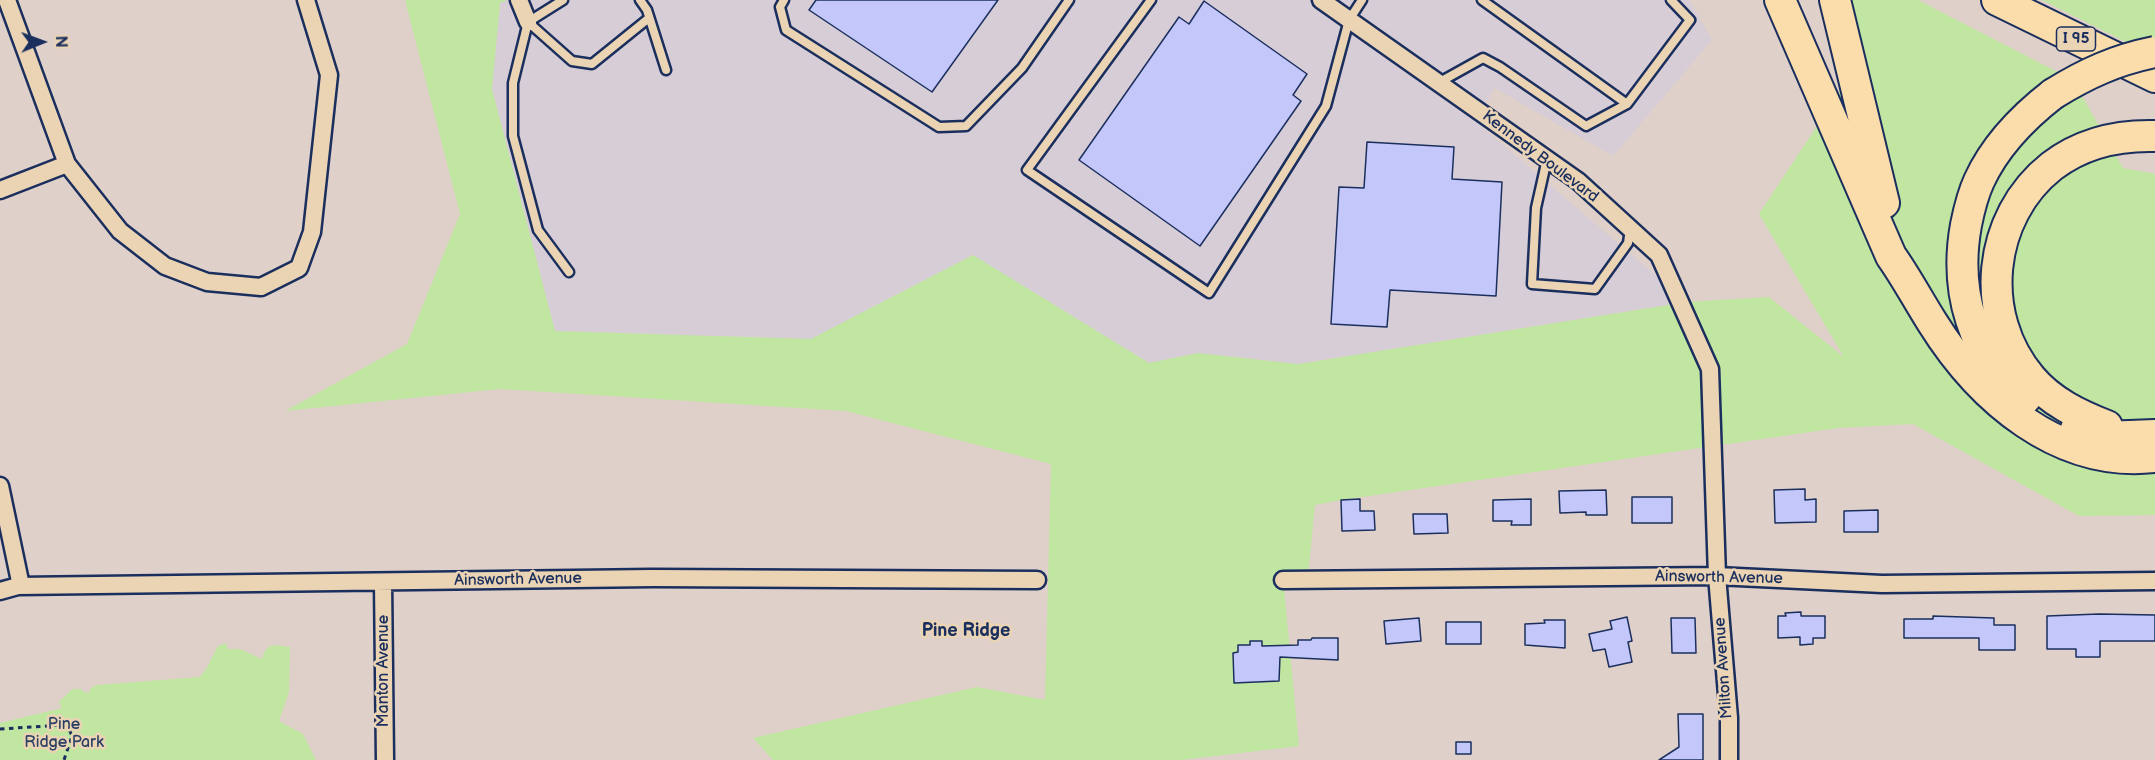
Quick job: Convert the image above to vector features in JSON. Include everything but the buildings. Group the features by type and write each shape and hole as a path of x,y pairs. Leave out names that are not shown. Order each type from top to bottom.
{"highway":[{"path":"1780,0 1891,256 1932,322 1970,372 2017,416 2041,434 2069,447 2113,458 2155,457"},
{"path":"1835,0 1883,200 1908,280"},
{"name":"I 95","path":"1997,0 2155,77"},
{"path":"2144,436 2103,437 2073,428 2042,413 2016,392 1991,362 1974,331 1965,302 1962,274 1963,243 1978,182 1993,155 2013,130 2031,111 2081,76 2106,65 2155,52"},
{"path":"2144,436 2079,415 2054,399 2031,378 2011,350 2000,318 1995,285 1998,251 2011,217 2029,190 2052,166 2079,150 2107,139 2155,136"}],"street":[{"path":"7,0 67,164 120,231 165,266 207,282 261,287 299,268 312,232 329,75 306,0"},
{"path":"519,0 528,22"},
{"name":"Kennedy Boulevard","path":"1321,0 1578,181 1659,255 1710,369 1717,576"},
{"path":"0,190 67,164"},
{"path":"0,486 21,586"},
{"name":"Ainsworth Avenue","path":"1283,580 1717,576 1881,584 2155,581"},
{"name":"Milton Avenue","path":"1717,576 1729,718 1729,760"},
{"name":"Ainsworth Avenue","path":"0,591 21,586 653,578 1038,580"},
{"name":"Manton Avenue","path":"383,582 385,760"}],"lane":[{"path":"563,0 528,22 513,83 513,136 538,230 569,272"},
{"path":"640,0 649,18 666,70"},
{"path":"784,0 780,7 786,30 939,128 966,126 1022,68 1069,0"},
{"path":"1151,0 1028,170 1209,293 1326,106 1348,20 1362,0"},
{"path":"1482,0 1627,104"},
{"path":"1438,83 1483,58 1500,67 1586,126 1627,104 1690,20 1671,0"},
{"path":"528,22 572,61 592,64 649,18"},
{"path":"1546,159 1536,208 1532,284 1595,289 1628,243 1630,229"}],"path":[{"path":"0,729 63,725 68,727 72,736 64,760"}],"shaded area":[{"path":"507,0 1689,0 1712,40 1613,156 1495,88 1475,121 1687,302 1298,364 1198,353 1149,363 973,255 811,339 555,331 492,89 500,2"}],"green space":[{"path":"405,0 507,0 500,3 492,89 555,331 811,339 973,255 1149,363 1198,353 1298,364 1687,302 1769,297 1844,357 1759,214 1865,53 1849,0 1918,0 2073,80 2123,168 2155,174 2155,515 2079,516 1913,424 1838,428 1341,500 1315,505 1308,576 1283,578 1299,746 1181,760 773,760 753,738 977,687 1045,700 1051,464 846,411 500,389 285,411 407,344 460,214"},
{"path":"2042,0 2155,0 2155,43 2134,46"},
{"name":"Pine Ridge Park","path":"226,643 228,649 240,649 262,659 269,647 275,645 290,647 289,692 279,721 303,734 316,760 0,760 0,723 62,708 59,702 72,689 81,689 89,693 91,688 97,685 200,677 218,646"}],"district":[{"name":"Pine Ridge","path":"966,631"}]}
